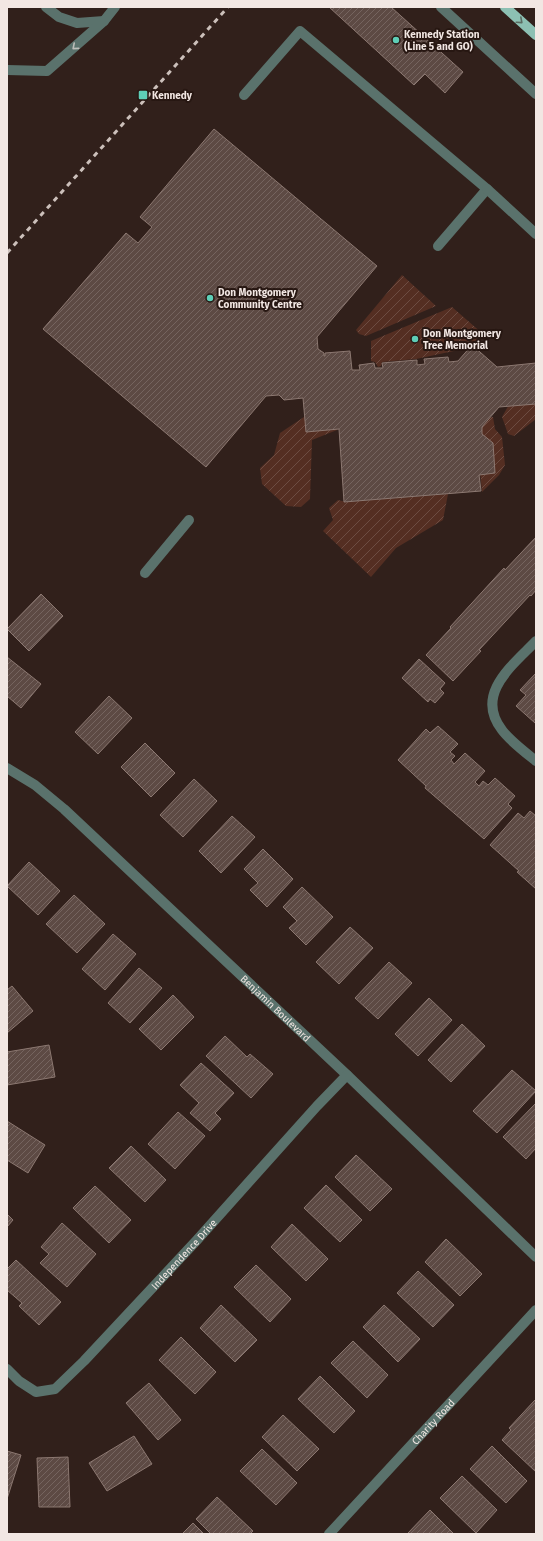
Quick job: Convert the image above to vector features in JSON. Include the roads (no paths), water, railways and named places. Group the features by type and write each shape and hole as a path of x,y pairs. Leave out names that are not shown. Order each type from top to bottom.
{"main road":[{"path":"505,7 536,35"}],"street":[{"path":"46,7 59,16 77,23 104,21"},
{"path":"7,70 47,71 104,21 115,7"},
{"path":"441,7 536,94"},
{"path":"244,95 300,32 487,190 536,234"},
{"path":"438,246 487,190"},
{"path":"145,573 188,520"},
{"path":"536,640 500,679 493,693 493,711 502,730 536,762"},
{"name":"Benjamin Boulevard","path":"7,768 35,785 64,809 536,1257"},
{"name":"Independence Drive","path":"7,1369 19,1381 36,1392 55,1389 84,1361 197,1240 317,1106 347,1076"},
{"name":"Charity Road","path":"329,1534 536,1310"}],"railway":[{"path":"7,253 228,7"}],"place":[{"name":"Kennedy Station (Line 5 and GO)","path":"396,40"},
{"name":"Kennedy","path":"143,95"},
{"name":"Don Montgomery Community Centre","path":"210,298"},
{"name":"Don Montgomery Tree Memorial","path":"415,339"}]}
